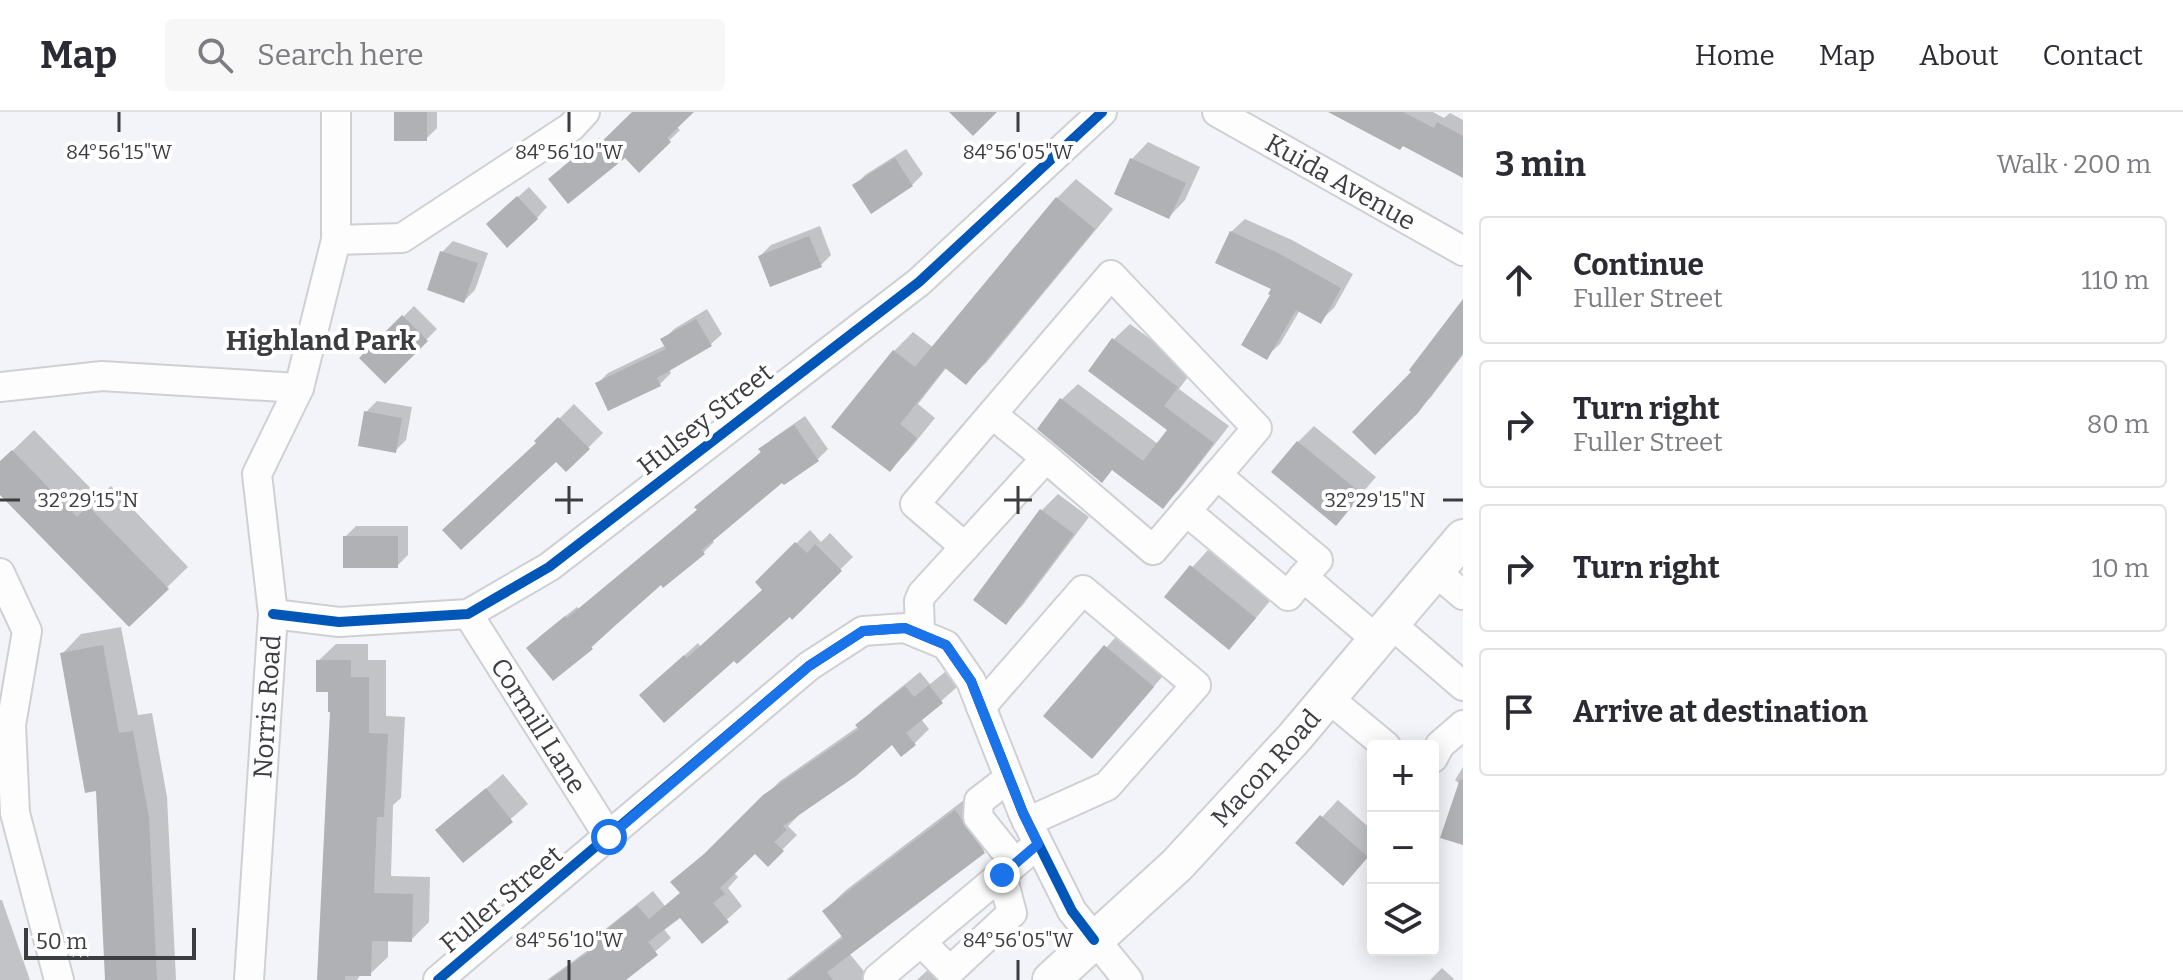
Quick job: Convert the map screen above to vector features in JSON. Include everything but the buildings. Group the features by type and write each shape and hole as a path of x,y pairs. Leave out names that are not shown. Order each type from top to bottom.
{"main road":[{"name":"Macon Road","path":"1051,980 1177,865 1294,738 1463,538"}],"street":[{"name":"Norris Road","path":"249,980 273,614 257,474 299,388 336,240 336,112"},
{"path":"336,240 402,238 571,127 585,112"},
{"name":"Hulsey Street","path":"273,614 339,622 468,614 549,567 919,282 1102,112"},
{"name":"Kuida Avenue","path":"1217,112 1463,251"},
{"path":"965,547 915,504 992,414 1111,275 1257,428 1153,550 992,414"},
{"path":"0,387 102,376 299,388"},
{"path":"920,634 919,601 922,594 1046,458"},
{"path":"1186,511 1288,596 1318,560 1217,475"},
{"path":"1435,571 1463,595"},
{"path":"0,573 27,631 11,725 15,813 59,980"},
{"path":"1303,577 1463,686"},
{"path":"878,978 1008,869 1033,833 1107,786 1196,685 1083,590 981,707"},
{"name":"Cormill Lane","path":"468,614 609,837"},
{"name":"Fuller Street","path":"438,980 809,666 863,631 905,628 946,645 971,681 1033,833 1072,911 1128,980"},
{"path":"1327,697 1379,740"},
{"path":"1439,747 1463,725"},
{"path":"921,942 950,971 1012,913 1008,869 978,817 979,801 1009,778"}],"cycle path":[{"path":"273,614 339,622 468,614 549,567 919,282 1102,112"},
{"path":"438,980 809,666 863,631 905,628 946,645 971,681 1023,813 1072,911 1094,940"}],"district":[{"name":"Highland Park","path":"321,340"}],"route":[{"path":"609,837 809,666 863,631 905,628 946,645 971,681 1038,844 1002,875"}]}
